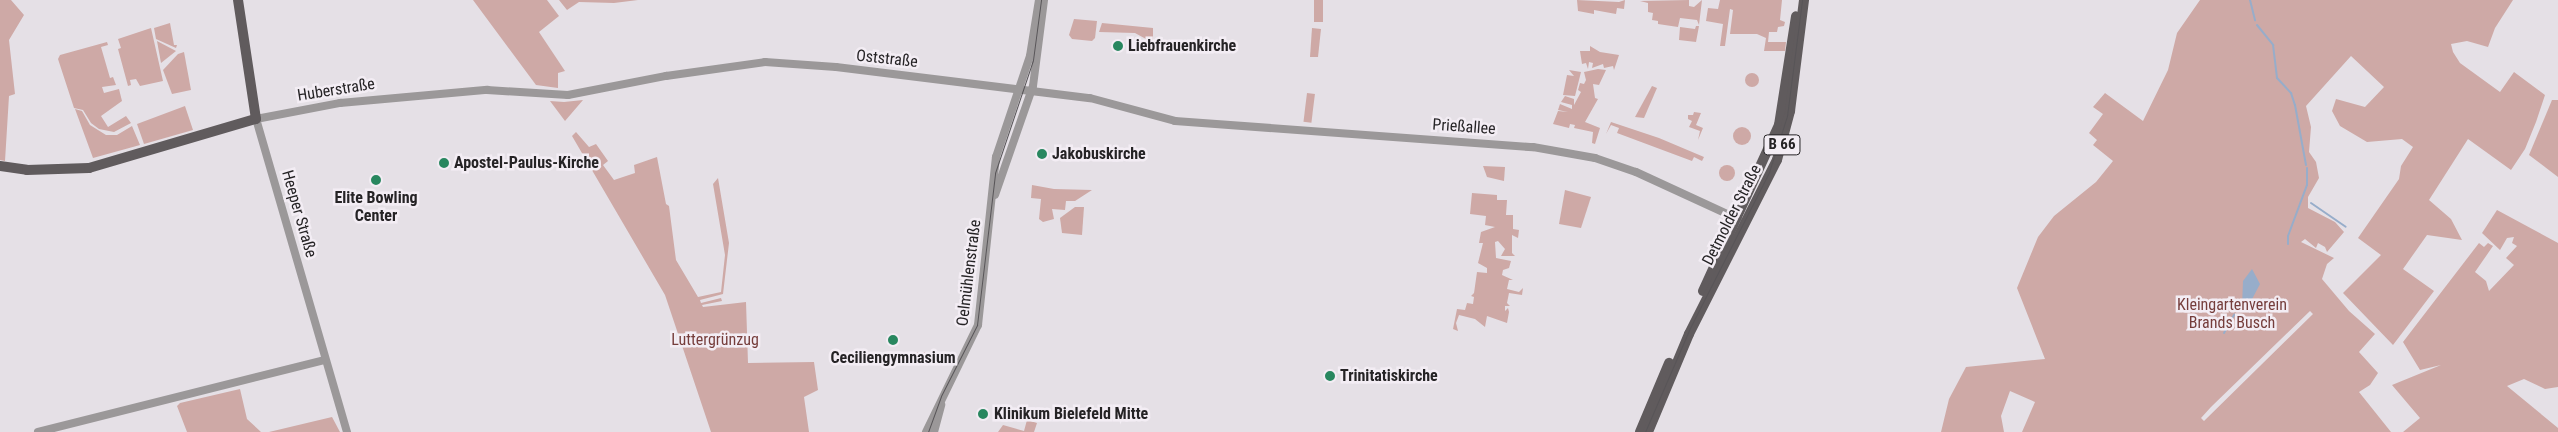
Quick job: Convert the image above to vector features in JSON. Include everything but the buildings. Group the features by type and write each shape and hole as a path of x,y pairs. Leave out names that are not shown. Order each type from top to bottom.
{"main road":[{"name":"Heeper Straße","path":"238,0 256,119"},
{"name":"Detmolder Straße","path":"1794,60 1798,0"},
{"name":"Detmolder Straße","path":"1640,432 1742,221 1779,125 1794,60 1804,0"},
{"name":"Huberstraße","path":"0,166 27,170 89,168 256,119"},
{"name":"Detmolder Straße","path":"1648,432 1667,375"}],"street":[{"name":"Oelmühlenstraße","path":"926,432 978,325 996,157 1030,56 1038,0"},
{"name":"Oelmühlenstraße","path":"991,211 1032,91 1044,0"},
{"name":"Oststraße","path":"594,91 666,76 765,62 847,68 1098,100 1175,122"},
{"name":"Huberstraße","path":"256,119 395,97 499,90 568,95 594,91"},
{"name":"Heeper Straße","path":"256,119 347,432"},
{"name":"Prießallee","path":"1175,122 1533,147 1595,158 1636,172 1742,221"},
{"path":"38,432 325,360"},
{"name":"Oelmühlenstraße","path":"934,432 946,391"}],"green space":[{"path":"0,0 11,0 24,15 9,40 15,94 9,96 5,161 0,160"},
{"path":"473,0 547,0 559,16 539,32 565,71 558,73 558,88 536,85"},
{"path":"559,0 638,0 614,3 579,2 567,10"},
{"path":"1314,0 1323,0 1323,22 1314,22"},
{"path":"1577,0 1619,2 1625,0 1624,9 1617,8 1616,14 1594,10 1594,14 1578,11"},
{"path":"1689,0 1689,6 1694,7 1702,0 1699,25 1697,20 1680,18 1678,27 1658,24 1658,21 1652,20 1653,13 1648,12 1648,3 1640,1"},
{"path":"1720,0 1782,0 1780,20 1785,22 1784,26 1778,27 1777,32 1769,32 1768,42 1786,42 1785,51 1764,51 1766,38 1757,34 1730,34 1733,10 1730,9 1725,46 1720,46 1723,24 1706,21 1708,8 1718,9"},
{"name":"Kleingartenverein Brands Busch","path":"2200,0 2513,0 2495,28 2488,47 2467,41 2451,44 2453,52 2460,63 2500,92 2514,72 2545,95 2536,122 2525,149 2511,170 2468,139 2429,200 2451,219 2462,240 2427,235 2403,269 2434,291 2393,345 2343,293 2381,255 2358,238 2399,179 2401,166 2413,147 2402,139 2367,142 2340,126 2332,111 2336,99 2365,107 2384,87 2351,56 2306,106 2311,127 2309,152 2316,162 2319,178 2308,197 2308,208 2335,222 2344,232 2327,252 2325,247 2318,243 2316,248 2305,239 2301,242 2334,258 2327,264 2322,279 2349,311 2375,334 2359,352 2378,373 2370,385 2359,392 2391,432 2022,432 2035,402 2010,391 2001,416 2004,432 1941,432 1949,399 1966,367 2045,359 2017,288 2038,237 2054,216 2096,182 2113,161 2093,145 2097,140 2089,133 2103,114 2093,107 2105,93 2143,121 2168,70 2177,33","holes":["2310,311 2313,314 2204,421 2201,418"]},
{"path":"1074,19 1097,21 1095,38 1092,41 1072,39 1069,35"},
{"path":"170,23 174,45 177,45 176,48 156,39 154,28"},
{"path":"1102,23 1153,28 1153,43 1146,42 1146,39 1135,33 1099,32"},
{"path":"1696,26 1699,26 1696,42 1679,40 1680,27 1695,29"},
{"path":"151,28 163,81 140,86 136,79 130,80 131,85 128,86 118,49 121,48 118,39"},
{"path":"1312,28 1321,29 1318,57 1310,57"},
{"path":"157,41 176,51 161,63"},
{"path":"107,42 108,45 101,47 110,78 113,77 116,85 102,87 104,93 119,89 122,101 101,116 108,127 126,116 131,123 114,132 99,129 91,123 83,110 74,108 58,59 60,55"},
{"path":"1590,46 1600,52 1619,55 1614,70 1613,66 1604,68 1603,64 1592,68 1593,63 1589,62 1588,69 1586,63 1582,64 1580,51 1590,51"},
{"path":"184,52 191,90 172,94 163,70 178,54"},
{"path":"1598,69 1606,70 1599,85 1593,84 1595,98 1598,99 1585,122 1600,128 1595,144 1592,143 1593,132 1574,128 1575,125 1570,124 1569,128 1553,124 1558,111 1568,112 1558,110 1560,104 1572,109 1572,105 1561,102 1565,96 1574,99 1574,105 1581,92 1578,90 1580,83 1584,84 1586,80 1584,72"},
{"path":"1569,70 1581,72 1575,96 1563,95 1567,75 1574,76"},
{"path":"1749,73 1755,73 1759,80 1755,87 1749,87 1745,83 1745,77"},
{"path":"1652,86 1657,88 1644,118 1635,117"},
{"path":"1307,93 1315,94 1311,123 1303,122"},
{"path":"583,100 565,121 550,101 564,102"},
{"path":"2552,100 2558,100 2558,177 2529,155"},
{"path":"185,106 193,130 144,144 137,124"},
{"path":"75,109 82,111 90,125 106,135 117,135 132,126 140,145 93,158"},
{"path":"1694,112 1701,113 1696,125 1703,128 1698,140 1700,131 1689,127 1692,121 1688,119 1688,115 1693,115"},
{"path":"1611,122 1659,138 1704,157 1702,161 1694,157 1692,161 1617,133 1619,128 1611,125 1606,134"},
{"path":"1742,127 1748,130 1751,136 1748,142 1742,145 1736,142 1733,136 1736,130"},
{"name":"Luttergrünzug","path":"576,132 589,147 596,144 608,161 603,165 614,180 635,173 634,165 657,157 666,204 669,206 676,260 698,297 721,292 725,255 713,184 718,178 729,243 723,294 700,300 701,303 721,298 722,301 702,305 703,307 746,302 748,363 814,362 818,390 804,397 809,432 711,432 665,295 572,136"},
{"path":"1724,165 1730,165 1735,170 1733,179 1724,181 1719,176 1719,170"},
{"path":"1483,166 1505,167 1504,181 1487,177"},
{"path":"1032,185 1054,189 1092,190 1075,201 1066,201 1065,210 1052,209 1054,219 1043,222 1039,219 1041,199 1031,198"},
{"path":"1565,190 1591,197 1581,228 1559,224"},
{"path":"1472,193 1497,195 1497,200 1507,200 1506,215 1513,215 1513,229 1519,230 1518,238 1512,235 1512,253 1515,256 1501,256 1505,249 1498,241 1495,242 1496,258 1511,261 1509,268 1503,270 1502,275 1513,280 1509,280 1507,289 1519,292 1523,288 1522,295 1509,293 1507,303 1510,306 1505,306 1505,311 1508,308 1509,312 1507,323 1487,316 1485,327 1475,319 1459,315 1456,323 1458,331 1453,329 1457,309 1465,310 1467,303 1473,304 1474,297 1471,296 1474,293 1477,272 1487,273 1487,268 1478,263 1483,243 1479,243 1481,232 1495,227 1485,225 1486,216 1470,214"},
{"path":"1075,207 1084,207 1082,235 1062,233 1060,218"},
{"path":"2497,210 2558,243 2558,387 2545,389 2524,379 2507,386 2558,428 2558,432 2403,432 2420,418 2392,385 2441,365 2420,370 2403,342 2479,243 2484,247 2488,243 2493,246 2475,272 2486,281 2489,291 2514,265 2506,258 2517,246 2512,243 2514,237 2507,238 2500,250 2482,233"},
{"path":"910,352 930,352 930,363 910,363"},
{"path":"240,389 247,419 261,432 187,432 177,406 180,403"},
{"path":"332,417 340,432 269,432"},
{"path":"1027,420 1037,423 1034,432 998,432 1003,425 1024,431"}],"water":[{"path":"2252,269 2260,284 2250,303 2242,307 2243,281"}],"waterway":[{"path":"2250,0 2255,20"},
{"path":"2257,25 2273,45 2277,78 2291,93 2306,165"},
{"path":"2288,244 2288,236 2307,185 2307,168"},
{"path":"2311,203 2346,227"},
{"path":"2224,333 2234,315"}],"tram line":[{"path":"928,432 941,396 977,325 995,173 1033,60 1041,0"},
{"path":"1645,432 1690,328 1769,172 1787,116 1802,0"}],"place":[{"name":"Liebfrauenkirche","path":"1118,46"},
{"name":"Jakobuskirche","path":"1042,154"},
{"name":"Apostel-Paulus-Kirche","path":"444,163"},
{"name":"Elite Bowling Center","path":"376,180"},
{"name":"Ceciliengymnasium","path":"893,340"},
{"name":"Trinitatiskirche","path":"1330,376"},
{"name":"Klinikum Bielefeld Mitte","path":"983,414"}]}
